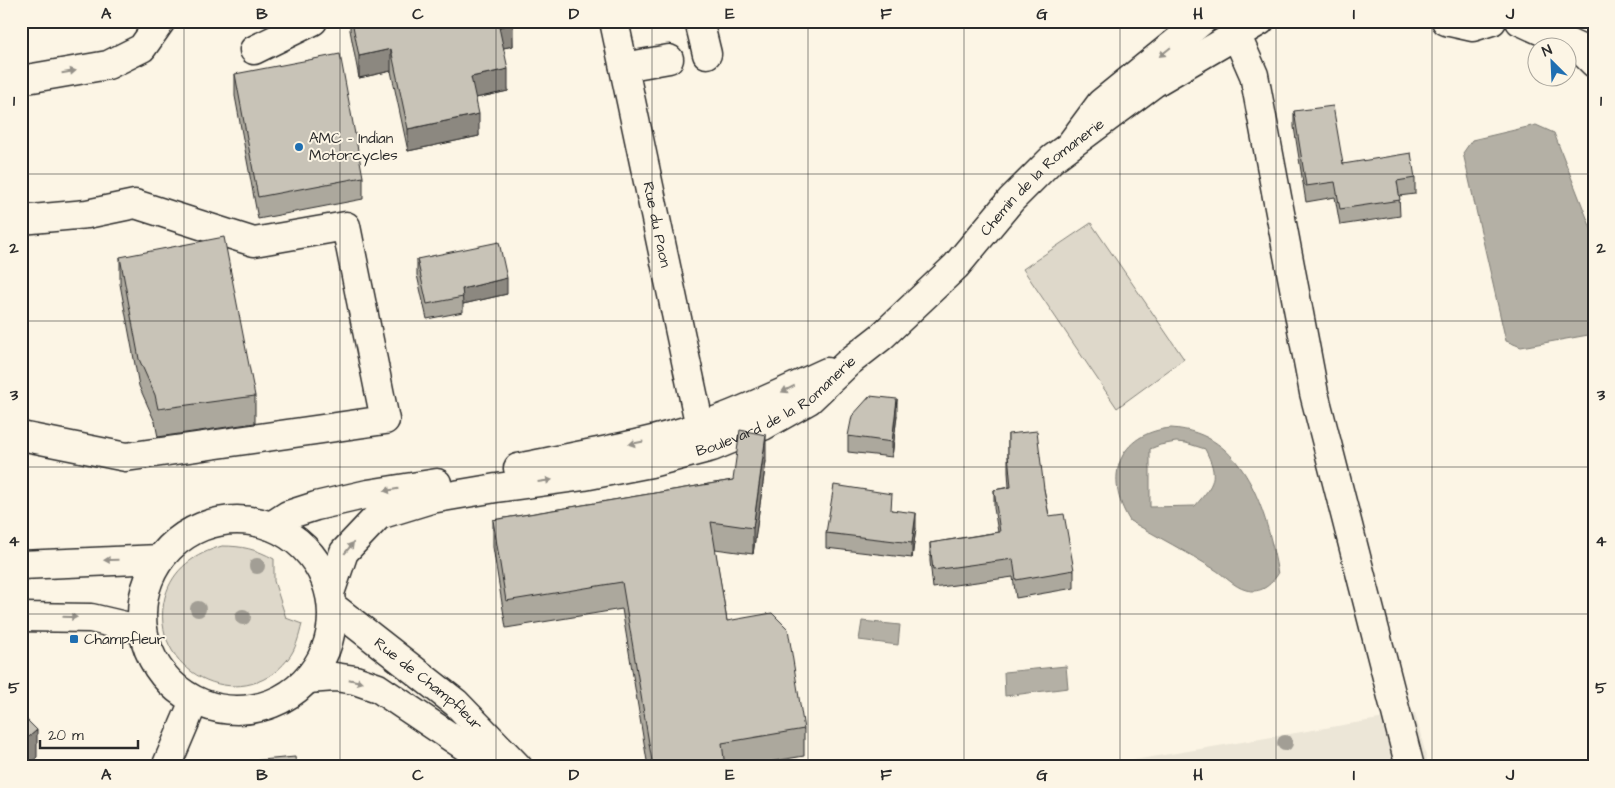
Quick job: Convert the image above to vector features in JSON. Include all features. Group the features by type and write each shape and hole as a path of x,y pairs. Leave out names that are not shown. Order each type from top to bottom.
{"main road":[{"path":"21,80 108,65 142,48 161,21"},
{"path":"254,50 313,21"},
{"name":"Rue du Paon","path":"614,21 700,427"},
{"path":"699,21 708,54"},
{"path":"1070,144 1101,103 1202,21"},
{"name":"Chemin de la Romanerie","path":"849,362 881,337 956,266 1011,200 1052,159 1070,144 1154,83 1260,21"},
{"path":"1446,21 1473,27 1492,21"},
{"path":"1520,21 1579,48 1594,62"},
{"path":"1236,34 1254,75 1314,393 1410,767"},
{"path":"624,68 669,59"},
{"path":"21,220 87,214 136,204 254,242 346,226 385,420 126,456 21,436"},
{"name":"Boulevard de la Romanerie","path":"271,526 288,515 316,506 368,494 491,474 646,441 700,427 752,407 849,362"},
{"name":"Boulevard de la Romanerie","path":"331,599 344,552 379,515 431,499 584,476 651,463 712,447 763,426 809,400 849,362"},
{"path":"241,520 271,526 298,542 318,564 331,599 331,632 323,657 308,679 284,698 255,709 224,710 194,701 170,684 152,659 142,630 144,592 160,559 182,537 210,524 241,520"},
{"path":"21,565 160,559"},
{"name":"Rue de Champfleur","path":"331,599 456,704 518,767"},
{"path":"21,617 91,618 142,630"},
{"name":"Rue de Champfleur","path":"308,679 335,678 355,680 378,688 473,752 490,767"},
{"path":"166,767 194,701"}],"shaded area":[{"path":"1536,125 1554,133 1594,236 1594,334 1521,347 1506,341 1463,153 1472,140"},
{"path":"1091,223 1184,359 1117,408 1023,269"},
{"path":"1171,428 1196,433 1217,444 1234,460 1248,479 1259,502 1267,526 1278,574 1265,588 1251,591 1233,584 1204,563 1130,521 1122,505 1118,489 1117,474 1120,460 1128,448 1138,439 1153,432","holes":["1176,442 1205,449 1212,466 1213,479 1211,485 1195,506 1150,507 1150,449"]},
{"path":"222,546 249,549 274,559 274,581 286,618 302,624 295,647 288,659 268,677 246,685 223,685 202,678 183,665 170,646 163,623 165,597 173,578 179,570 194,558"},
{"path":"862,621 900,625 898,645 859,640"},
{"path":"1066,666 1068,688 1005,696 1004,672"},
{"path":"1415,713 1429,767 1092,767"}],"building":[{"path":"352,21 512,21 513,24 499,27 508,69 471,77 479,114 408,129 391,49 359,56"},
{"name":"AMC - Indian Motorcycles","path":"340,54 363,177 258,197 235,74"},
{"path":"1333,106 1343,164 1411,153 1415,178 1397,181 1400,200 1340,209 1335,182 1306,186 1294,111"},
{"path":"224,237 255,396 158,409 155,395 139,359 120,257"},
{"path":"499,242 507,278 462,289 463,297 427,304 417,259"},
{"path":"870,396 897,399 892,442 848,436 852,416"},
{"path":"740,430 766,435 753,528 711,522 727,621 772,613 788,629 804,729 722,743 725,767 653,767 622,582 506,601 493,520 733,480"},
{"path":"1037,431 1049,516 1064,514 1074,570 1016,580 1013,559 933,570 930,543 1000,532 994,490 1011,487 1008,434"},
{"path":"834,485 892,494 891,510 916,513 912,543 826,533"},
{"path":"21,714 37,730 23,742 23,767 21,767"},
{"path":"295,757 296,767 236,767 240,762"}],"place":[{"name":"AMC - Indian Motorcycles","path":"299,147"},
{"name":"Champfleur","path":"74,639"}]}
